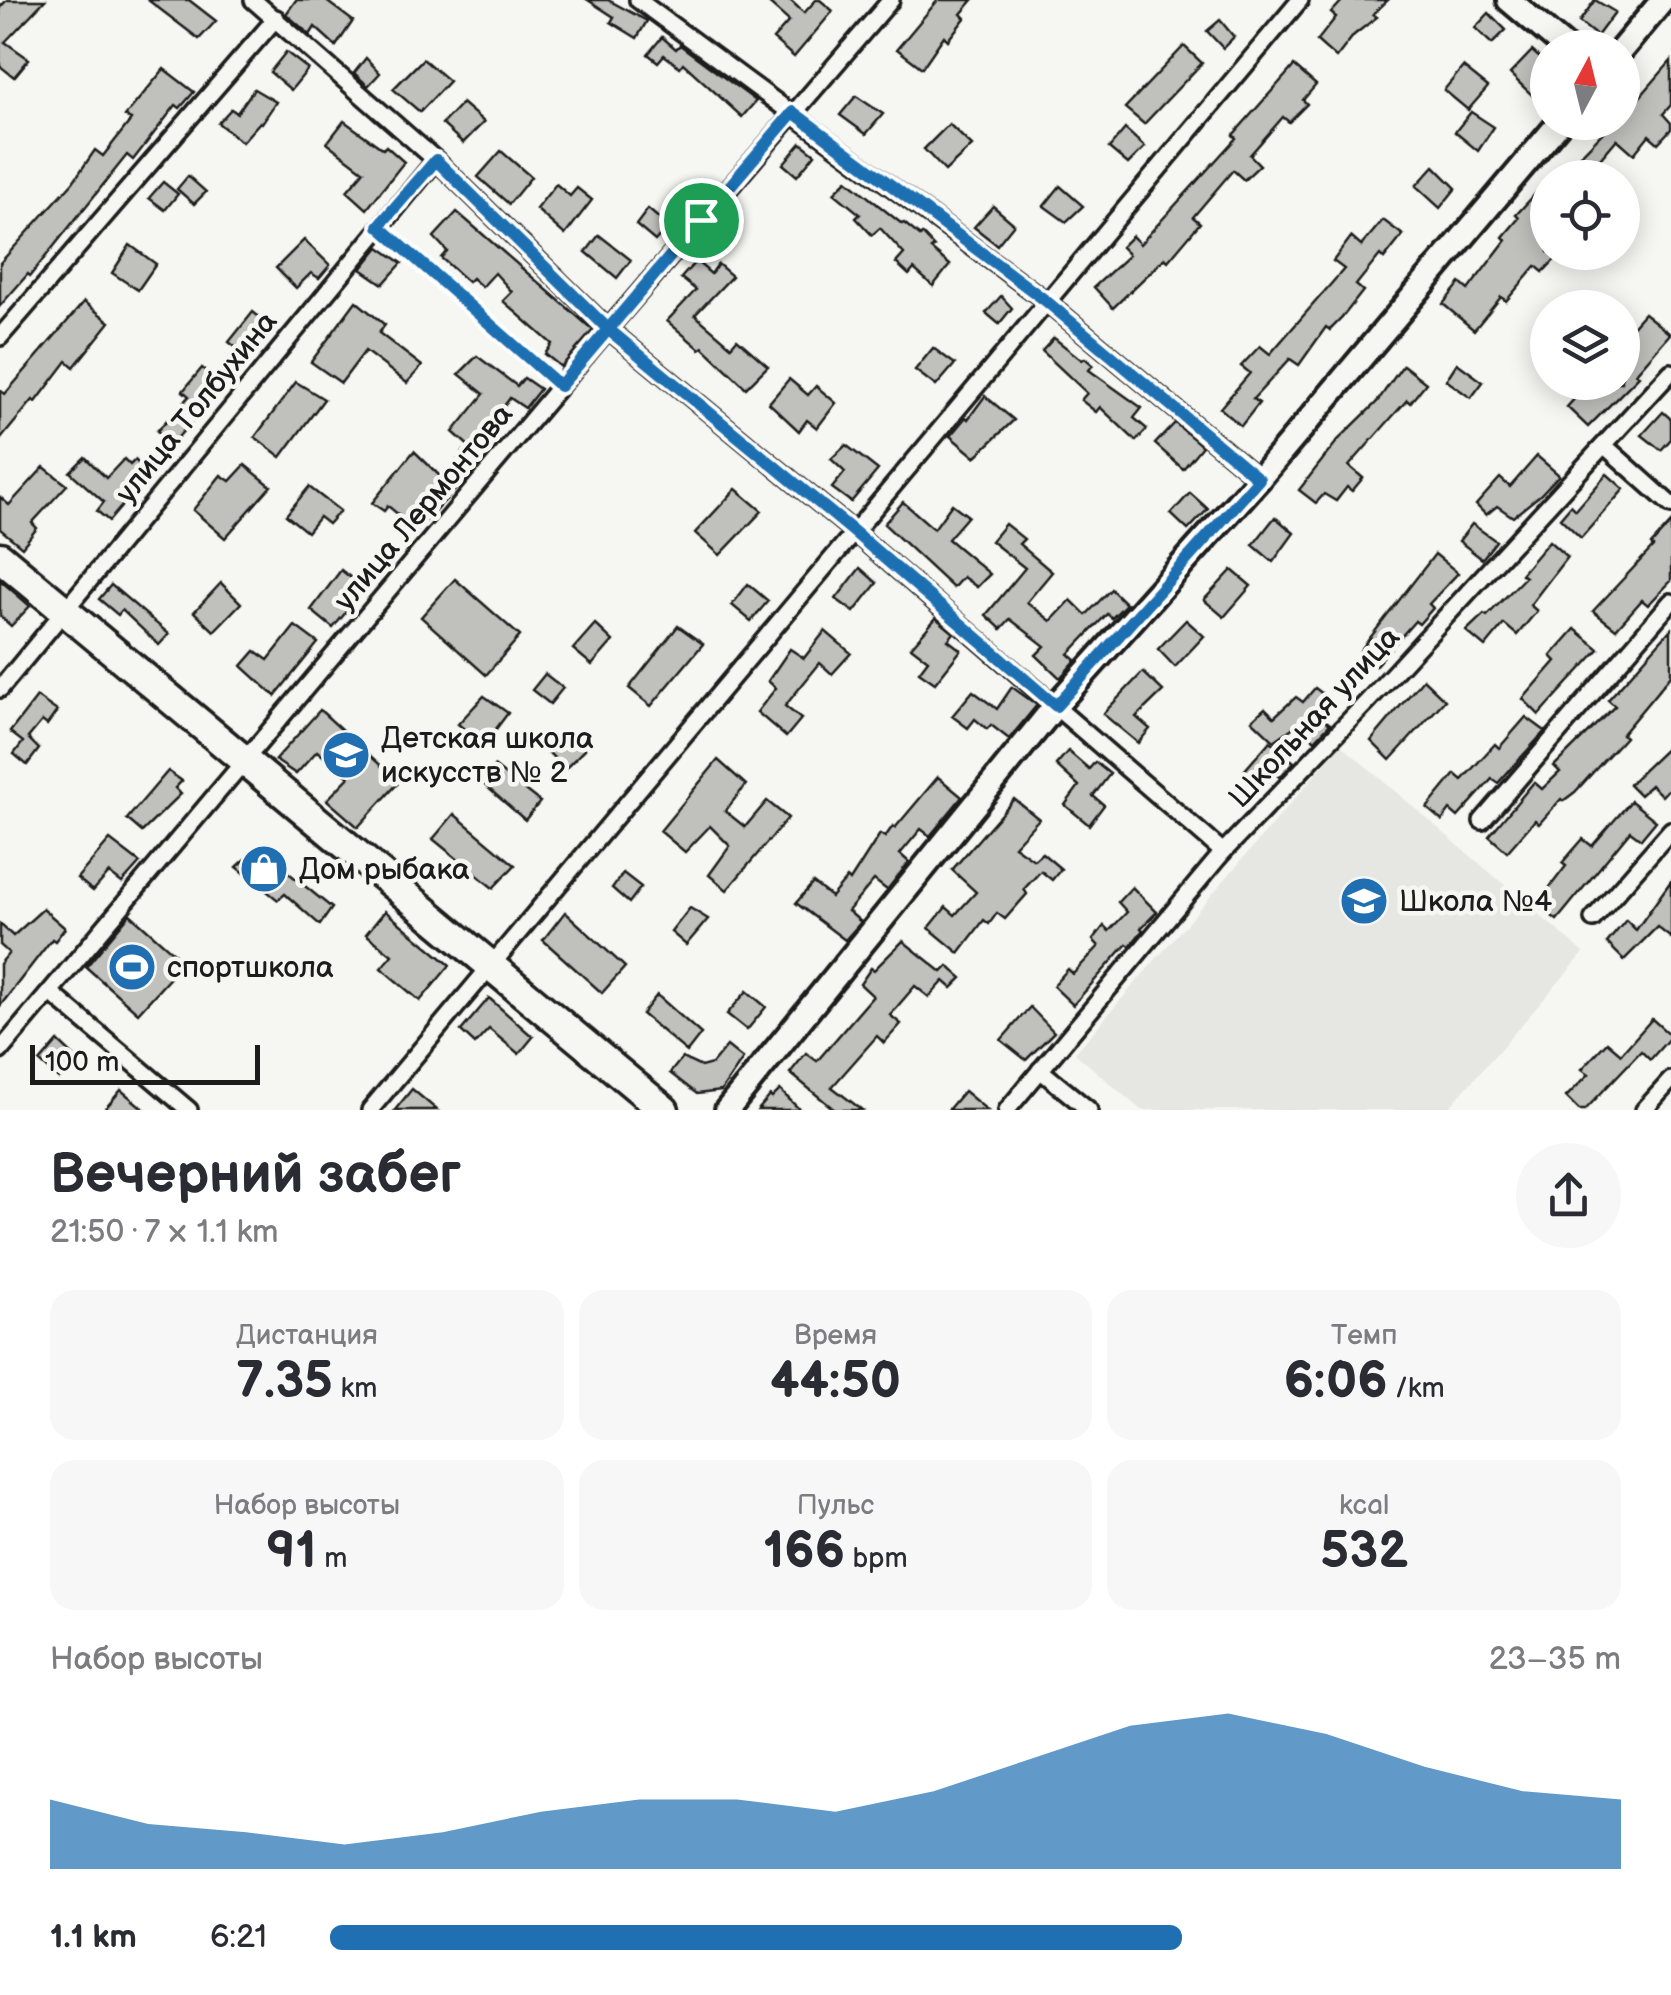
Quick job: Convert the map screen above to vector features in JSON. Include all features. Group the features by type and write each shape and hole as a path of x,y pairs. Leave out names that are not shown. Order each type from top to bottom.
{"highway":[{"path":"0,557 664,1110"}],"street":[{"path":"254,0 436,160 608,329 853,531 1223,852"},
{"path":"638,0 1046,301 1259,479"},
{"name":"улица Лермонтова","path":"0,1051 608,329 891,0"},
{"path":"370,1110 1300,0"},
{"path":"1510,0 1545,30"},
{"path":"1638,30 1663,0"},
{"path":"0,337 276,18"},
{"path":"727,1110 1056,706 1259,479 1545,140"},
{"name":"улица Толбухина","path":"0,689 436,160"},
{"name":"Школьная улица","path":"1007,1110 1223,852 1671,372"},
{"path":"1605,446 1671,505"},
{"path":"1482,822 1671,602"},
{"path":"1593,919 1671,830"},
{"path":"51,993 189,1110"},
{"path":"1040,1070 1089,1110"},
{"path":"1644,1110 1671,1080"}],"lane":[{"path":"379,226 560,386"}],"shaded area":[{"name":"Школа №4","path":"1341,745 1584,953 1447,1110 1141,1110 1075,1053"}],"building":[{"path":"7,0 45,0 5,42 29,59 14,77 0,66 0,7"},
{"path":"148,0 189,0 216,21 199,39"},
{"path":"296,0 325,0 353,21 336,46 315,27 310,35 286,14"},
{"path":"588,0 608,0 647,21 637,38 611,22 614,17"},
{"path":"765,0 790,0 804,13 820,0 833,11 794,57 773,39 789,21"},
{"path":"938,0 973,0 961,14 965,18 948,40 944,36 922,68 897,49"},
{"path":"1343,0 1388,0 1373,14 1377,17 1354,35 1336,58 1317,41 1336,17 1331,13"},
{"path":"1595,0 1615,12 1602,30 1589,30 1579,22"},
{"path":"1489,13 1506,30 1492,44 1475,28"},
{"path":"1220,20 1234,37 1223,48 1207,31"},
{"path":"662,37 676,49 680,45 756,101 742,117 683,63 680,67 664,55 658,62 648,54"},
{"path":"1184,46 1202,63 1144,124 1125,108"},
{"path":"286,52 308,69 291,90 270,72"},
{"path":"1530,53 1530,93 1510,74"},
{"path":"366,58 380,73 368,86 354,73"},
{"path":"423,59 449,81 420,112 393,89"},
{"path":"1671,61 1671,105 1663,114 1671,129 1658,143 1649,135 1634,154 1618,140 1640,140 1640,97"},
{"path":"1294,66 1316,85 1303,100 1307,104 1289,122 1283,117 1250,155 1260,165 1244,180 1233,170 1193,217 1200,223 1168,261 1165,258 1113,308 1094,287 1129,255 1121,247 1132,236 1140,244 1236,138 1233,135"},
{"path":"1463,67 1488,87 1468,110 1444,90"},
{"path":"164,69 194,92 180,108 176,105 133,160 127,155 30,276 0,306 0,263 73,182 95,150 103,156 131,120 125,116"},
{"path":"254,89 276,102 242,142 218,123 231,109 237,113"},
{"path":"856,96 883,114 866,134 840,115"},
{"path":"462,103 484,122 463,143 442,124"},
{"path":"1471,112 1494,127 1478,151 1455,132"},
{"path":"344,121 383,149 386,146 404,162 367,209 347,191 364,171 327,143"},
{"path":"949,124 972,146 945,171 924,149"},
{"path":"1125,129 1145,147 1128,164 1109,148"},
{"path":"1595,140 1616,140 1599,160 1576,160"},
{"path":"801,143 815,154 797,176 783,164"},
{"path":"501,151 531,177 509,204 478,177"},
{"path":"1434,166 1456,188 1440,208 1416,186"},
{"path":"188,176 206,192 194,204 177,189"},
{"path":"847,180 902,224 922,234 934,247 931,249 950,265 933,286 914,269 909,275 896,263 904,254 880,228 872,235 856,218 860,214 834,193"},
{"path":"163,182 178,194 165,210 149,198"},
{"path":"556,184 570,196 577,188 592,200 565,235 536,209"},
{"path":"1060,186 1083,206 1066,222 1044,206"},
{"path":"1530,200 1533,270 1506,301 1501,297 1474,330 1443,304 1460,283 1468,290 1506,240 1503,237 1519,218 1516,215"},
{"path":"993,206 1014,224 997,245 974,227"},
{"path":"648,209 668,226 655,241 636,225"},
{"path":"457,212 593,330 561,367 545,354 552,344 503,301 512,292 495,273 482,287 472,278 468,282 441,258 447,251 434,237"},
{"path":"1383,220 1403,235 1384,259 1380,255 1356,285 1363,291 1330,330 1326,327 1299,365 1290,359 1253,399 1259,403 1241,426 1220,408 1250,373 1241,366 1260,346 1270,354 1344,269 1333,261 1351,237 1361,246"},
{"path":"599,235 631,260 617,278 586,252"},
{"path":"304,240 330,265 319,278 311,273 296,288 276,268"},
{"path":"130,245 156,264 138,290 112,273"},
{"path":"379,247 402,263 383,284 361,269"},
{"path":"696,261 711,274 718,264 732,276 695,315 731,346 737,339 768,366 746,388 703,347 700,349 667,321 696,290 681,278"},
{"path":"1001,296 1012,308 999,324 986,313"},
{"path":"356,301 385,325 379,333 422,366 407,383 365,351 341,383 311,362"},
{"path":"84,302 110,322 74,367 67,361 0,440 0,390 5,394"},
{"path":"253,312 269,325 243,353 229,342"},
{"path":"1644,313 1670,334 1640,368 1640,318"},
{"path":"1054,338 1082,360 1085,358 1093,365 1089,370 1142,408 1134,418 1147,429 1136,441 1100,407 1096,412 1081,400 1087,393 1042,351"},
{"path":"933,348 955,364 936,386 915,370"},
{"path":"477,356 517,386 524,378 540,389 525,408 510,398 472,449 453,432 484,394 459,374"},
{"path":"1457,363 1483,382 1471,398 1446,380"},
{"path":"1403,365 1426,383 1349,466 1363,478 1352,491 1347,487 1336,501 1324,494 1316,503 1299,490 1338,440 1377,402"},
{"path":"202,368 221,384 190,416 194,419 172,444 157,431 189,396 183,391"},
{"path":"789,379 808,395 816,386 836,403 817,428 807,420 799,431 769,403"},
{"path":"296,382 324,399 281,457 255,437"},
{"path":"985,396 1014,420 975,457 950,436"},
{"path":"1573,400 1615,400 1588,427 1567,407"},
{"path":"1663,412 1671,419 1671,439 1661,450 1642,435"},
{"path":"1175,423 1202,446 1183,469 1155,444"},
{"path":"846,445 878,470 851,502 832,488 845,472 831,459"},
{"path":"414,451 443,479 464,451 480,464 417,530 388,506 384,511 372,503"},
{"path":"1537,456 1559,475 1513,517 1497,506 1486,515 1476,505 1500,478 1510,487"},
{"path":"85,457 106,478 124,459 130,465 135,460 144,469 140,473 145,479 109,521 97,511 104,502 70,472"},
{"path":"245,465 271,486 225,538 193,510 221,475 230,481"},
{"path":"44,467 67,485 32,523 37,528 22,547 0,529 0,497 9,505"},
{"path":"1607,474 1624,489 1581,538 1560,518 1571,505 1576,510"},
{"path":"309,487 340,511 328,524 319,517 307,532 286,515"},
{"path":"736,489 762,511 720,555 695,533"},
{"path":"1190,493 1208,509 1188,530 1171,514"},
{"path":"903,502 934,529 952,504 968,516 948,539 990,574 977,587 963,577 953,588 884,524"},
{"path":"1275,517 1294,533 1273,562 1253,545"},
{"path":"1671,523 1671,581 1648,605 1642,600 1616,629 1593,611"},
{"path":"1005,524 1024,539 1019,544 1052,572 1027,602 1051,621 1071,600 1086,615 1111,589 1126,604 1112,618 1107,614 1069,654 1076,660 1060,678 1036,655 1045,646 1010,619 1001,629 986,615 1025,568 991,541"},
{"path":"1472,524 1496,541 1482,559 1459,541"},
{"path":"1549,541 1567,557 1530,605 1537,611 1517,635 1504,624 1485,647 1466,631 1484,614 1487,616 1525,577 1521,574"},
{"path":"1435,554 1458,573 1429,604 1433,608 1419,624 1415,621 1375,666 1359,652"},
{"path":"860,568 877,583 854,612 836,599"},
{"path":"341,570 365,589 333,628 311,610"},
{"path":"1232,570 1251,586 1224,617 1204,600"},
{"path":"455,579 520,636 486,675 421,617"},
{"path":"0,580 30,606 11,626 0,616"},
{"path":"221,583 241,603 214,631 194,612"},
{"path":"748,584 768,601 751,621 732,605"},
{"path":"111,585 169,634 159,645 122,610 118,615 99,599"},
{"path":"936,618 954,633 948,640 961,650 935,683 919,672 928,660 911,647"},
{"path":"1186,620 1204,636 1175,667 1158,649"},
{"path":"595,624 613,641 592,665 573,649"},
{"path":"295,626 318,643 275,696 242,666 255,651 268,660"},
{"path":"678,626 703,644 651,706 629,688"},
{"path":"1575,629 1599,649 1539,715 1523,699 1556,661 1551,656"},
{"path":"1671,629 1671,675 1622,734 1625,737 1575,792 1561,799 1539,824 1535,820 1507,852 1489,836 1534,782 1542,789 1560,772 1554,766 1615,706 1608,700"},
{"path":"825,631 851,653 832,674 820,663 785,706 801,719 786,737 757,712 776,688 768,681 790,649 804,658"},
{"path":"1143,672 1163,691 1136,717 1150,729 1138,743 1103,714"},
{"path":"545,674 563,688 550,704 532,690"},
{"path":"1423,679 1445,700 1390,760 1371,741"},
{"path":"1012,687 1037,705 1009,739 991,725 987,729 975,719 968,728 952,716 973,691 997,709"},
{"path":"1315,688 1336,704 1322,718 1330,724 1315,740 1298,724 1274,741 1252,720 1265,708 1274,717 1296,697 1303,702"},
{"path":"484,696 508,713 484,745 458,724"},
{"path":"37,697 57,711 47,725 42,721 28,738 39,749 27,765 14,754 23,742 10,732"},
{"name":"Детская школа искусств № 2","path":"320,710 399,782 358,827 327,800 349,777 317,751 296,774 275,760"},
{"path":"1526,717 1545,731 1498,783 1492,779 1458,817 1450,810 1442,821 1427,808 1455,774 1462,780 1495,744 1499,748"},
{"path":"567,732 585,749 565,769 547,751"},
{"path":"1270,741 1294,762 1280,777 1275,774 1262,787 1244,771"},
{"path":"1671,744 1671,786 1662,796 1651,785 1640,795 1629,784"},
{"path":"1068,751 1089,769 1095,762 1110,774 1093,796 1104,805 1089,825 1065,805 1079,786 1056,765"},
{"path":"718,760 746,785 725,811 745,827 767,801 788,818 727,890 709,875 730,846 710,826 685,852 660,831"},
{"path":"494,766 540,802 525,820 480,781"},
{"path":"168,771 182,781 175,788 181,794 142,832 127,819"},
{"path":"938,777 962,797 930,836 921,829 900,854 909,862 887,890 874,880 848,911 861,922 845,940 796,903 813,883 831,897 847,878 850,881 880,834 885,837 895,828"},
{"path":"1014,799 1039,819 1014,846 1034,860 1042,853 1061,869 1052,880 1041,871 1005,919 997,913 989,924 984,920 959,953 929,928 946,907 955,915 976,892 952,870"},
{"path":"1631,801 1656,821 1641,839 1630,831 1557,920 1537,904 1566,866 1562,863 1583,839 1592,846"},
{"path":"454,814 515,865 493,888 433,839"},
{"path":"110,840 140,863 122,883 109,873 93,891 77,878"},
{"path":"258,848 332,908 320,925 285,894 278,900 237,867"},
{"path":"623,873 641,887 629,903 612,888"},
{"path":"1671,881 1671,938 1657,927 1624,960 1607,943 1626,920 1636,930"},
{"path":"1132,887 1157,912 1073,1005 1053,986 1068,969 1073,974 1099,946 1093,940 1104,926 1109,931 1127,912 1118,902"},
{"path":"690,908 708,919 686,945 671,932"},
{"path":"43,909 65,928 0,1006 0,964 9,953 0,945 0,924 13,936"},
{"path":"385,911 450,965 420,1001 381,968 392,955 366,934"},
{"path":"565,912 625,967 602,993 543,940"},
{"name":"спортшкола","path":"130,914 184,962 138,1013 86,967"},
{"path":"903,941 942,972 948,966 962,978 952,988 944,981 929,997 915,986 890,1015 901,1024 884,1043 877,1036 832,1087 862,1110 835,1110 790,1073 806,1053 817,1061 873,996 860,984 871,968 874,970"},
{"path":"747,991 766,1007 747,1030 727,1014"},
{"path":"657,995 701,1034 687,1052 642,1014"},
{"path":"489,998 533,1037 519,1054 489,1029 475,1044 461,1031"},
{"path":"1030,1007 1054,1032 1026,1060 1001,1040"},
{"path":"1652,1019 1671,1036 1650,1060 1641,1051 1585,1110 1579,1110 1566,1097 1589,1074 1582,1069 1607,1042 1621,1054"},
{"path":"58,1041 77,1059 59,1079 40,1062"},
{"path":"727,1046 743,1059 721,1091 697,1094 670,1073 682,1058 701,1067 712,1064"},
{"path":"412,1089 437,1110 395,1110"},
{"path":"121,1090 145,1110 104,1110"},
{"path":"780,1090 800,1110 758,1110 770,1096"},
{"path":"964,1091 987,1110 948,1110"}],"place":[{"name":"Детская школа искусств № 2","path":"346,755"},
{"name":"Дом рыбака","path":"264,869"},
{"name":"Школа №4","path":"1364,901"},
{"name":"спортшкола","path":"132,967"}],"route":[{"path":"701,220 608,329 560,386 379,226 436,160 608,329 853,531 1056,706 1259,479 1046,301 793,112 701,220"}]}
